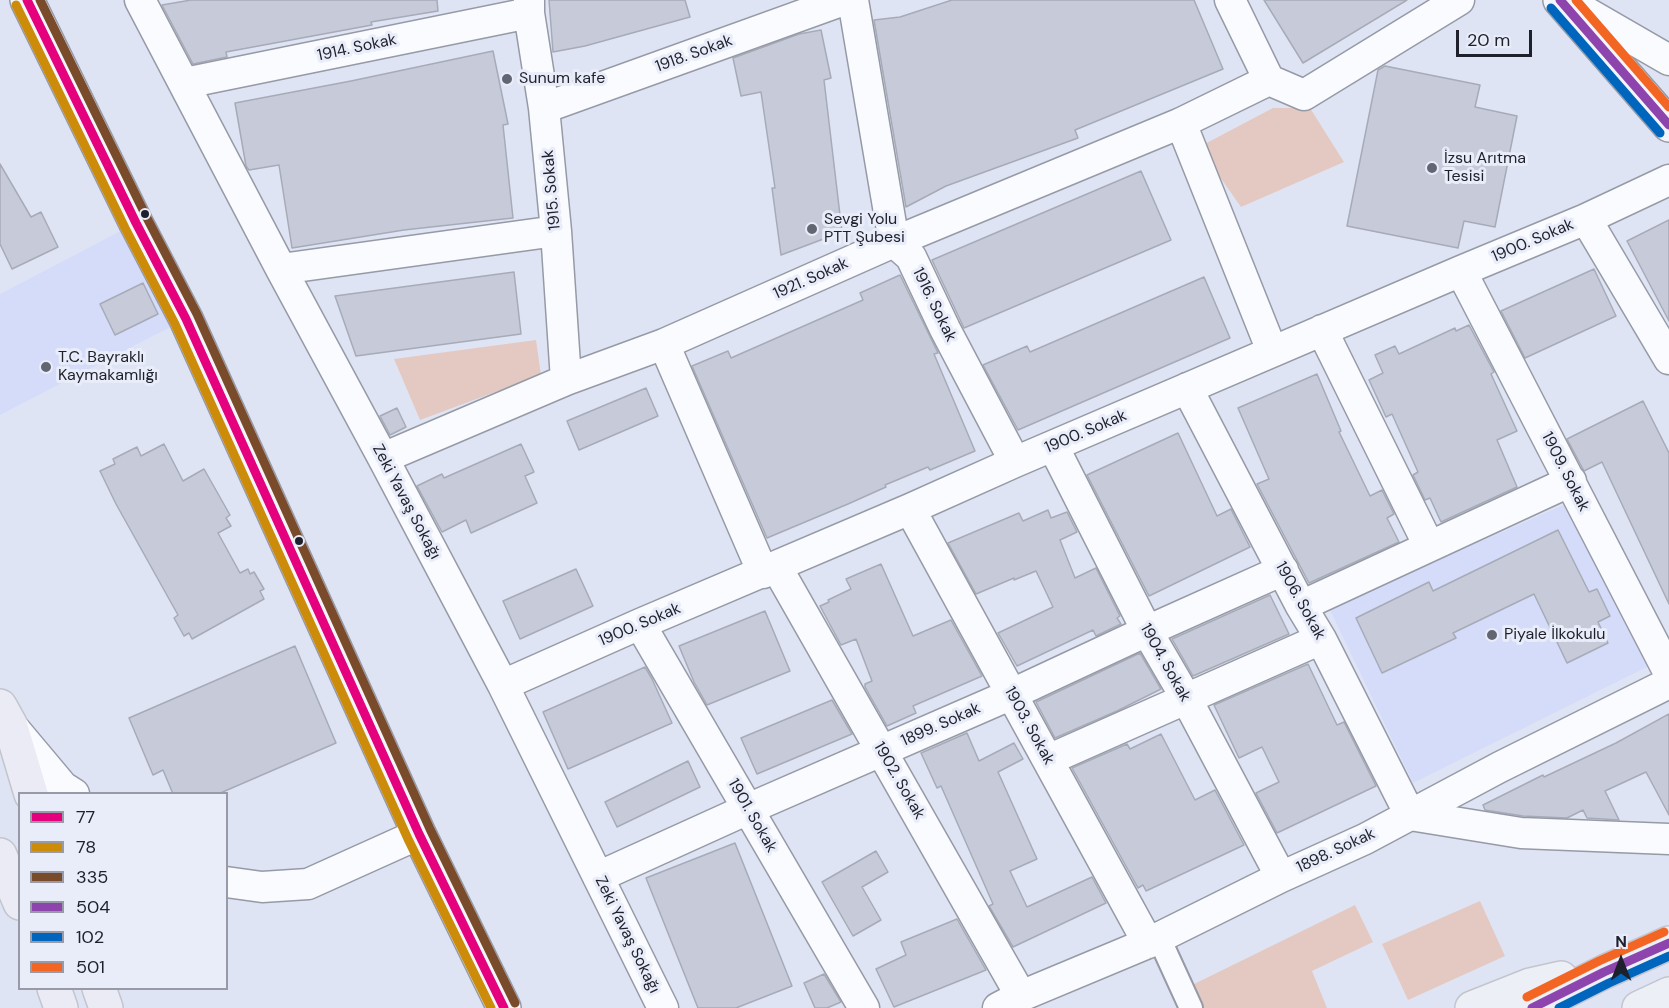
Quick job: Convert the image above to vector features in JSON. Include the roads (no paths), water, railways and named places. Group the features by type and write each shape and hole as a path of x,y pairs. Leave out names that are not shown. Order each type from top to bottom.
{"highway":[{"path":"5,715 30,792"},
{"path":"0,855 18,898"},
{"path":"55,990 61,1008"},
{"path":"100,990 106,1008"}],"main road":[{"path":"27,0 136,224 186,319 419,834 504,1008"},
{"path":"1560,0 1669,125"},
{"path":"1532,1008 1669,943"},
{"path":"1472,1008 1530,985 1604,972"},
{"path":"1639,1008 1669,994"}],"street":[{"name":"Zeki Yavaş Sokağı","path":"140,0 503,685 663,1008"},
{"name":"1918. Sokak","path":"544,108 844,0"},
{"path":"853,0 894,242"},
{"path":"1230,0 1269,80 1304,94 1459,0"},
{"path":"1564,0 1669,60"},
{"name":"1914. Sokak","path":"185,83 529,6"},
{"name":"1915. Sokak","path":"529,6 544,108 556,231 566,380"},
{"name":"1921. Sokak","path":"383,458 566,380 664,344 894,242 1181,123 1269,80"},
{"path":"1181,123 1272,351"},
{"name":"1900. Sokak","path":"503,685 1272,351 1586,219 1669,180"},
{"path":"1586,219 1669,359"},
{"path":"281,268 556,231"},
{"name":"1916. Sokak","path":"894,242 911,257 945,329 1015,462"},
{"name":"1909. Sokak","path":"1461,271 1669,673"},
{"path":"1322,330 1428,546"},
{"path":"664,344 769,570"},
{"name":"1906. Sokak","path":"1187,388 1410,815"},
{"name":"1904. Sokak","path":"1053,446 1147,631 1186,698 1281,877"},
{"path":"1301,606 1571,481"},
{"name":"1903. Sokak","path":"910,509 1048,760 1153,940"},
{"name":"1902. Sokak","path":"769,570 882,751 1010,1002"},
{"name":"1899. Sokak","path":"598,877 1012,694 1283,570"},
{"name":"1901. Sokak","path":"640,624 864,1008"},
{"path":"1048,760 1320,639"},
{"name":"1898. Sokak","path":"1010,1002 1153,940 1281,877 1365,839 1500,767 1669,683"},
{"path":"5,715 63,787 71,792"},
{"path":"1410,815 1521,833 1669,839"},
{"path":"228,882 262,887 308,884 419,834"},
{"path":"1153,940 1191,1008"}],"place":[{"name":"Sunum kafe","path":"507,79"},
{"name":"İzsu Arıtma Tesisi","path":"1432,168"},
{"name":"Sevgi Yolu PTT Şubesi","path":"812,229"},
{"name":"T.C. Bayraklı Kaymakamlığı","path":"46,367"},
{"name":"Piyale İlkokulu","path":"1492,635"}]}
